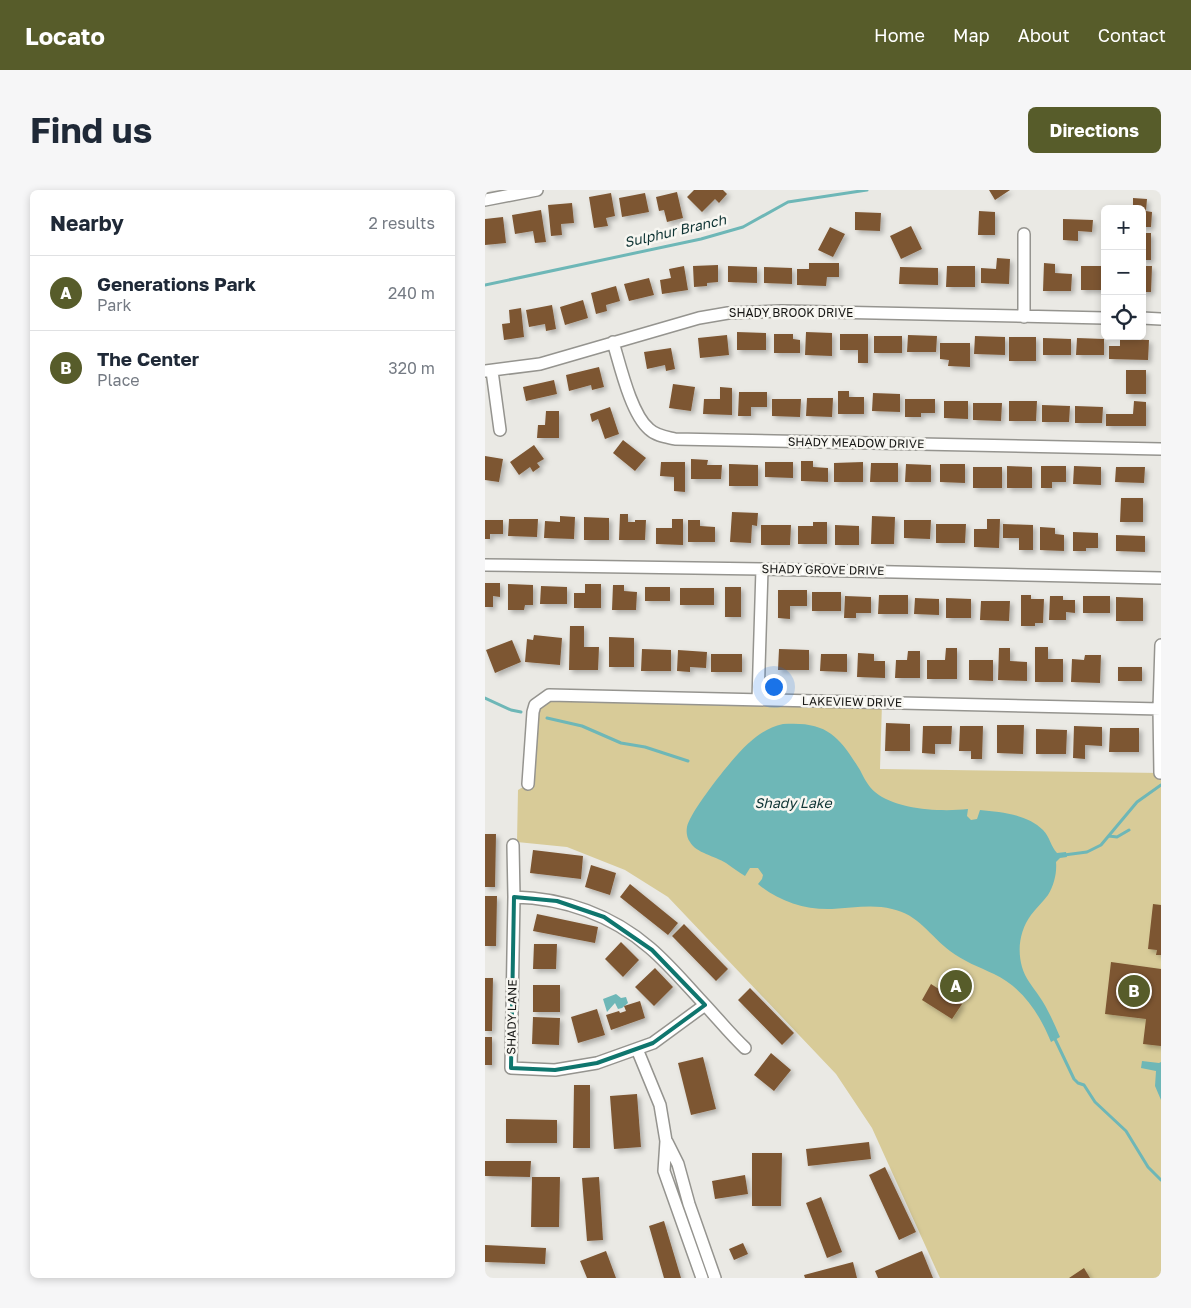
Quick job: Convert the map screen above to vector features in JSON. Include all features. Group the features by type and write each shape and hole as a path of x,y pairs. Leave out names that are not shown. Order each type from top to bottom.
{"street":[{"path":"485,200 537,190"},
{"path":"1024,234 1024,316"},
{"name":"SHADY BROOK DRIVE","path":"488,371 540,364 699,318 728,313 781,311 1101,318"},
{"path":"1146,318 1161,319"},
{"name":"SHADY MEADOW DRIVE","path":"613,342 632,402 640,420 659,436 675,439 1161,449"},
{"path":"488,371 500,430"},
{"name":"SHADY GROVE DRIVE","path":"485,565 1161,578"},
{"path":"757,700 762,569"},
{"path":"1160,773 1161,645"},
{"name":"LAKEVIEW DRIVE","path":"528,784 533,712 535,705 549,695 1160,709"},
{"name":"SHADY LANE","path":"513,845 511,1068 555,1070 597,1064 653,1043 705,1005"},
{"path":"514,896 557,901 589,911 617,924 652,950 745,1048"},
{"path":"637,1049 660,1105 666,1141 664,1171 702,1278"},
{"path":"666,1141 678,1164 689,1204 715,1278"}],"highlighted area":[{"path":"514,897 557,901 604,917 652,950 705,1005 653,1043 597,1063 555,1070 511,1068"}],"shaded area":[{"path":"540,700 882,703 880,769 1161,773 1161,1278 940,1278 872,1128 836,1074 668,897 625,870 567,847 517,842 518,790 528,784"}],"water":[{"name":"Shady Lake","path":"783,724 811,725 830,733 845,748 870,787 884,798 895,803 933,810 968,809 967,816 971,820 977,819 980,810 1022,817 1043,830 1057,853 1066,852 1067,857 1060,858 1056,862 1055,879 1048,895 1031,915 1024,927 1020,947 1023,971 1045,1006 1060,1037 1051,1042 1029,1002 1013,986 994,974 955,955 909,916 885,908 822,909 792,903 774,895 758,884 763,875 758,868 750,868 745,876 726,863 701,852 693,846 687,837 687,827 696,809 714,783 743,748 761,733"},
{"path":"616,994 621,998 626,997 628,1003 618,1009 615,1003 607,1012 603,999"},
{"path":"1142,1061 1161,1062 1161,1100 1155,1086 1156,1071 1141,1068"}],"building":[{"path":"694,190 723,190 727,194 719,203 715,199 702,212 687,197"},
{"path":"989,190 1010,190 995,200"},
{"path":"677,192 683,218 667,222 664,210 659,211 656,197"},
{"path":"611,193 615,216 606,218 608,226 594,228 589,197"},
{"path":"645,193 649,212 622,217 619,198"},
{"path":"1133,198 1147,199 1146,211 1146,205 1133,205"},
{"path":"572,203 574,223 561,224 562,235 551,236 548,205"},
{"path":"541,210 546,242 535,243 533,231 515,234 512,215"},
{"path":"979,211 995,212 995,235 978,235"},
{"path":"1146,211 1152,212 1151,227 1146,227"},
{"path":"855,212 881,213 880,231 855,230"},
{"path":"503,217 506,243 485,245 485,219"},
{"path":"1063,219 1093,220 1092,232 1078,231 1078,241 1063,240"},
{"path":"911,226 922,249 901,259 890,236"},
{"path":"830,227 845,234 833,257 818,250"},
{"path":"1146,233 1151,233 1151,260 1146,260"},
{"path":"997,258 1010,259 1009,284 981,283 981,268 996,269"},
{"path":"809,263 839,263 839,277 827,277 826,286 797,285 797,269 809,269"},
{"path":"1044,263 1055,264 1055,273 1072,274 1071,291 1043,291"},
{"path":"718,265 718,282 707,283 707,286 694,287 693,266"},
{"path":"684,266 688,290 662,294 660,280 671,278 669,269"},
{"path":"728,266 757,267 757,283 728,282"},
{"path":"947,266 975,266 975,287 946,287"},
{"path":"1081,266 1101,266 1101,290 1081,290"},
{"path":"1146,266 1152,266 1151,292 1146,292"},
{"path":"764,267 792,268 792,284 764,283"},
{"path":"900,267 938,268 938,285 899,284"},
{"path":"649,278 654,295 629,301 624,284"},
{"path":"616,286 620,301 606,305 607,311 596,314 591,293"},
{"path":"583,300 588,318 565,325 560,307"},
{"path":"552,305 556,329 546,331 545,324 529,327 526,310"},
{"path":"521,308 524,337 504,340 502,324 510,323 509,310"},
{"path":"737,332 766,333 766,350 737,350"},
{"path":"806,332 832,333 832,356 805,355"},
{"path":"774,334 793,334 793,339 800,340 800,353 774,353"},
{"path":"840,334 868,334 868,363 858,363 858,350 840,350"},
{"path":"727,335 729,355 700,358 698,338"},
{"path":"908,335 937,336 936,352 907,352"},
{"path":"874,336 902,336 902,353 874,353"},
{"path":"975,336 1005,337 1005,355 974,354"},
{"path":"1009,337 1036,337 1036,361 1009,361"},
{"path":"1043,338 1071,339 1071,355 1043,355"},
{"path":"1077,338 1104,340 1104,355 1076,355"},
{"path":"1120,340 1149,340 1148,360 1109,359 1109,346 1120,346"},
{"path":"940,343 970,343 970,367 948,366 949,360 940,359"},
{"path":"671,348 675,369 666,371 665,365 647,369 644,352"},
{"path":"599,367 604,387 592,390 591,385 569,391 566,375"},
{"path":"1126,370 1146,370 1146,394 1126,394"},
{"path":"554,380 557,394 526,401 523,387"},
{"path":"673,384 695,387 691,411 669,408"},
{"path":"720,387 732,388 732,415 703,414 704,399 720,399"},
{"path":"838,391 849,391 849,397 864,397 864,414 838,414"},
{"path":"739,392 767,392 767,407 751,407 751,416 738,416"},
{"path":"873,393 900,394 900,412 872,411"},
{"path":"807,398 833,398 832,417 806,416"},
{"path":"772,399 801,399 800,417 772,416"},
{"path":"905,399 935,399 935,413 921,413 921,417 905,417"},
{"path":"944,401 968,401 968,419 944,418"},
{"path":"1009,401 1037,401 1036,421 1009,421"},
{"path":"1134,401 1146,402 1146,426 1106,426 1106,414 1133,414"},
{"path":"973,403 1002,403 1001,421 973,420"},
{"path":"1042,405 1070,406 1069,422 1042,422"},
{"path":"1075,406 1103,407 1102,423 1075,423"},
{"path":"610,407 619,434 605,439 598,419 592,422 590,414"},
{"path":"546,411 559,411 559,438 537,438 538,425 545,425"},
{"path":"623,440 646,458 635,471 613,453"},
{"path":"534,445 544,459 537,463 540,467 533,472 530,467 519,475 510,462"},
{"path":"485,456 503,459 499,482 485,480"},
{"path":"691,459 708,460 707,465 722,465 721,479 691,479"},
{"path":"801,461 813,461 813,467 828,468 828,482 801,481"},
{"path":"661,462 685,462 685,492 674,491 674,477 660,476"},
{"path":"765,462 793,462 793,478 765,477"},
{"path":"863,462 863,482 834,482 834,463"},
{"path":"871,463 898,463 898,482 870,482"},
{"path":"729,464 758,465 758,486 729,486"},
{"path":"906,464 931,465 931,482 905,482"},
{"path":"940,464 965,464 965,483 940,482"},
{"path":"1007,466 1032,467 1032,488 1007,488"},
{"path":"1041,466 1066,466 1066,482 1052,482 1052,488 1041,488"},
{"path":"1074,466 1101,467 1101,485 1073,484"},
{"path":"973,467 1002,467 1002,488 973,488"},
{"path":"1116,467 1145,467 1144,483 1115,482"},
{"path":"1121,498 1143,498 1143,522 1120,522"},
{"path":"732,512 758,513 757,526 752,525 751,543 730,542"},
{"path":"620,514 628,514 628,522 646,520 645,540 619,540"},
{"path":"560,516 575,517 574,539 544,538 545,521 560,522"},
{"path":"872,516 895,517 894,544 871,544"},
{"path":"584,517 609,518 609,540 584,540"},
{"path":"509,519 538,519 537,537 508,536"},
{"path":"672,519 683,519 683,545 656,544 656,528 672,528"},
{"path":"987,519 1000,519 999,548 974,547 974,529 987,529"},
{"path":"485,520 503,520 503,534 490,534 490,539 485,539"},
{"path":"688,520 700,520 700,526 715,527 715,542 688,542"},
{"path":"904,520 931,520 930,539 904,538"},
{"path":"813,522 827,522 827,544 798,544 798,526 813,526"},
{"path":"936,524 966,524 965,543 936,543"},
{"path":"1003,524 1033,525 1033,550 1019,550 1019,538 1003,538"},
{"path":"761,525 791,525 790,545 761,545"},
{"path":"835,525 859,526 859,545 835,545"},
{"path":"1040,527 1055,528 1055,534 1064,535 1064,551 1040,550"},
{"path":"1073,532 1098,533 1098,548 1086,548 1086,551 1073,551"},
{"path":"1116,535 1145,536 1145,552 1116,551"},
{"path":"485,583 500,583 500,597 493,596 493,607 485,607"},
{"path":"508,584 533,585 533,605 525,605 524,610 508,610"},
{"path":"585,584 601,584 601,608 574,608 574,593 585,593"},
{"path":"613,585 624,585 624,591 637,592 636,610 612,610"},
{"path":"541,586 567,587 567,604 540,604"},
{"path":"645,587 670,587 670,601 645,601"},
{"path":"725,587 741,587 741,617 725,617"},
{"path":"680,588 714,588 714,605 680,605"},
{"path":"778,590 807,590 807,606 790,606 790,619 778,618"},
{"path":"812,592 841,592 841,611 812,611"},
{"path":"879,595 908,595 908,614 878,614"},
{"path":"1021,595 1031,595 1031,599 1044,599 1043,623 1035,623 1035,626 1021,626"},
{"path":"845,596 871,597 871,613 856,613 856,618 844,618"},
{"path":"1050,596 1063,596 1063,600 1075,600 1075,613 1066,612 1066,620 1049,620"},
{"path":"1083,596 1110,596 1110,613 1083,613"},
{"path":"1116,597 1143,598 1143,621 1116,621"},
{"path":"915,598 939,599 939,615 914,614"},
{"path":"946,598 971,599 971,618 946,618"},
{"path":"981,601 1010,601 1009,621 980,620"},
{"path":"570,626 584,626 584,647 599,647 598,670 569,670"},
{"path":"534,635 562,638 560,665 525,662 527,639 533,640"},
{"path":"609,637 634,638 634,667 609,667"},
{"path":"512,640 521,662 495,673 486,650"},
{"path":"1035,647 1048,647 1048,659 1063,659 1063,682 1035,682"},
{"path":"946,648 957,648 957,679 927,679 927,660 945,660"},
{"path":"999,648 1010,648 1010,661 1027,662 1027,681 998,680"},
{"path":"642,649 671,650 671,671 641,671"},
{"path":"779,649 809,650 809,670 778,670"},
{"path":"678,650 707,652 706,668 690,667 690,672 677,671"},
{"path":"908,651 920,651 920,678 895,678 896,660 907,660"},
{"path":"858,653 874,654 874,661 885,661 885,678 857,677"},
{"path":"711,654 742,654 742,672 711,672"},
{"path":"821,654 847,654 847,672 820,671"},
{"path":"1085,655 1101,655 1100,683 1071,682 1072,659 1084,660"},
{"path":"969,660 993,660 993,681 969,680"},
{"path":"1118,667 1142,667 1142,681 1118,681"},
{"path":"886,723 910,724 910,751 885,751"},
{"path":"997,725 1024,725 1023,754 997,753"},
{"path":"923,726 952,726 951,744 935,744 935,754 922,753"},
{"path":"960,726 983,726 982,759 971,759 971,751 959,751"},
{"path":"1074,726 1102,727 1102,746 1085,745 1085,759 1073,758"},
{"path":"1110,728 1139,728 1139,752 1109,752"},
{"path":"1036,729 1067,730 1066,754 1036,754"},
{"path":"485,834 496,834 495,887 485,887"},
{"path":"533,850 583,856 581,879 530,873"},
{"path":"591,865 616,873 610,895 585,887"},
{"path":"630,884 678,923 668,935 620,897"},
{"path":"485,896 497,896 496,946 485,946"},
{"path":"1153,904 1161,905 1161,955 1156,955 1157,950 1148,949"},
{"path":"537,914 598,927 595,943 533,931"},
{"path":"684,924 728,969 716,981 672,936"},
{"path":"621,942 639,960 623,977 605,959"},
{"path":"534,944 557,944 556,969 533,969"},
{"path":"1111,962 1161,969 1161,1046 1143,1044 1146,1019 1105,1014"},
{"path":"655,968 673,987 654,1006 635,987"},
{"path":"485,978 493,978 492,1031 485,1031"},
{"path":"931,984 962,1004 952,1019 922,1000"},
{"path":"533,985 560,985 560,1012 533,1012"},
{"path":"750,988 794,1033 782,1045 738,1000"},
{"path":"640,1001 645,1018 611,1030 606,1015 626,1011 624,1006"},
{"path":"597,1009 605,1035 578,1043 571,1017"},
{"path":"533,1017 560,1018 559,1045 532,1044"},
{"path":"485,1037 492,1037 492,1065 485,1065"},
{"path":"771,1053 791,1070 774,1091 754,1075"},
{"path":"703,1057 716,1109 691,1115 678,1063"},
{"path":"574,1085 590,1085 590,1148 573,1148"},
{"path":"637,1094 641,1147 614,1149 610,1096"},
{"path":"506,1119 557,1120 557,1143 506,1143"},
{"path":"869,1142 871,1159 808,1166 806,1149"},
{"path":"752,1153 782,1153 781,1206 752,1206"},
{"path":"485,1161 531,1161 530,1177 485,1176"},
{"path":"885,1167 916,1232 899,1240 869,1175"},
{"path":"745,1175 748,1194 715,1199 712,1181"},
{"path":"532,1177 560,1177 559,1227 531,1227"},
{"path":"599,1177 603,1240 587,1241 582,1178"},
{"path":"821,1197 842,1252 827,1258 806,1203"},
{"path":"664,1221 681,1278 664,1278 649,1226"},
{"path":"743,1243 748,1254 734,1260 729,1249"},
{"path":"485,1245 546,1248 545,1264 485,1262"},
{"path":"606,1251 616,1278 587,1278 580,1261"},
{"path":"922,1251 933,1278 878,1278 875,1271"},
{"path":"853,1262 857,1278 805,1278 804,1275"},
{"path":"1084,1268 1090,1278 1069,1278"}],"waterway":[{"name":"Sulphur Branch","path":"485,285 701,239 743,227 788,202 867,190"},
{"path":"485,698 511,710 521,712"},
{"path":"547,718 582,726 621,743 645,747 688,761"},
{"path":"1064,855 1087,852 1101,845 1137,802 1161,785"},
{"path":"1109,836 1117,837 1129,830"},
{"path":"1054,1037 1074,1079 1084,1085 1095,1102 1126,1131 1148,1167 1161,1180"}],"place":[{"name":"Generations Park","path":"956,986"},
{"name":"The Center","path":"1134,991"}]}
